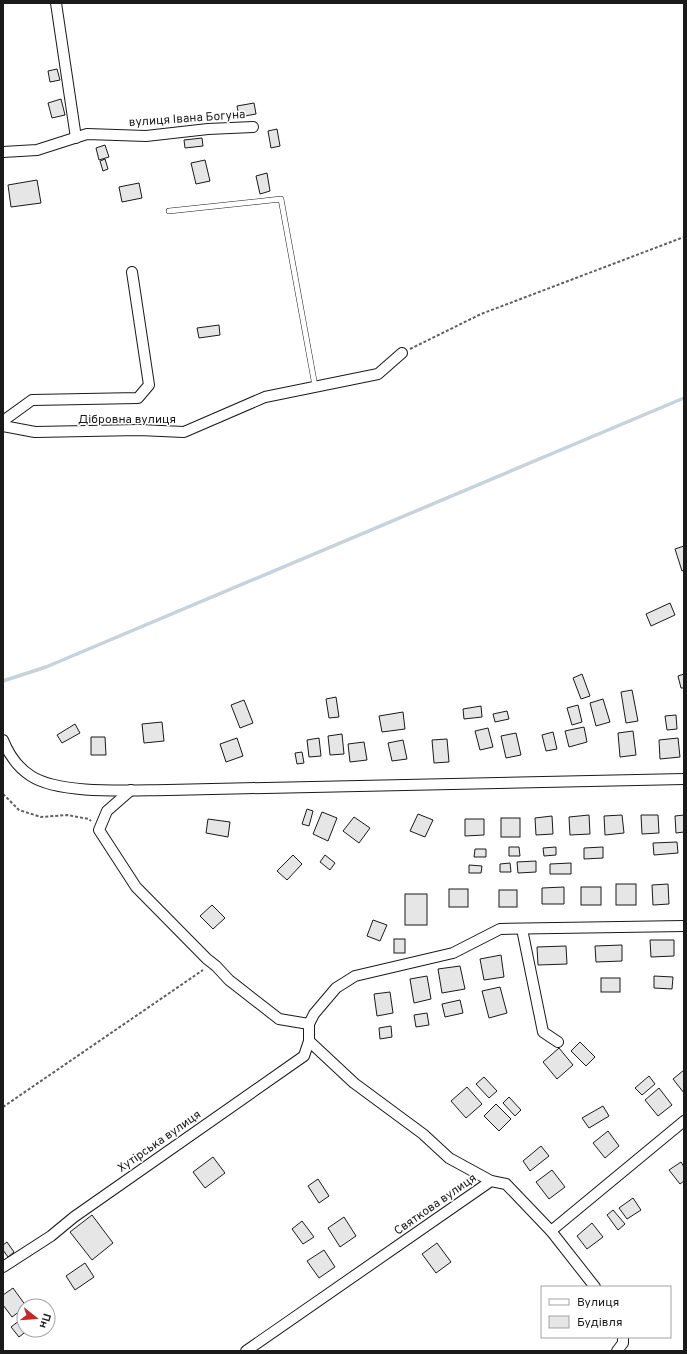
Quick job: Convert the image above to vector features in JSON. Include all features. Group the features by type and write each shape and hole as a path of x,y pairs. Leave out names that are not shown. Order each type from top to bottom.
{"street":[{"path":"56,3 76,138"},
{"name":"вулиця Івана Богуна","path":"3,152 37,150 87,134 146,136 208,129 253,127"},
{"name":"Дібровна вулиця","path":"3,421 32,400 138,398 142,394 149,385 132,272"},
{"name":"Дібровна вулиця","path":"3,426 35,432 140,430 184,432 264,397 378,374 402,353"},
{"path":"3,740 9,754 18,766 32,777 46,783 68,788 130,790 684,779"},
{"path":"130,790 107,811 99,830 136,887 207,959 230,980 279,1019 309,1024 314,1014 336,988 355,976 453,953 500,929 684,926"},
{"path":"522,929 543,1032 558,1042"},
{"name":"Хутірська вулиця","path":"3,1267 51,1236 74,1216 304,1056 309,1041 309,1024"},
{"path":"309,1041 354,1083 423,1134 449,1158 491,1181"},
{"path":"551,1231 684,1121"},
{"name":"Святкова вулиця","path":"246,1351 491,1181 506,1184 551,1231 594,1286"},
{"path":"617,1351 623,1343 623,1338"}],"lane":[{"path":"169,211 281,199 315,386"}],"path":[{"path":"402,353 481,314 684,237"},
{"path":"3,794 19,810 41,817 66,816 89,819 99,830"},
{"path":"3,1107 205,968 207,959"}],"building":[{"path":"57,69 60,80 50,82 48,71"},
{"path":"61,99 65,115 52,118 48,103"},
{"path":"254,103 256,114 239,117 237,106"},
{"path":"277,129 280,146 271,148 268,131"},
{"path":"202,138 203,146 185,148 184,140"},
{"path":"105,145 109,157 99,160 96,148"},
{"path":"105,159 108,169 103,171 100,161"},
{"path":"205,160 210,181 196,184 191,163"},
{"path":"267,173 270,191 260,194 256,176"},
{"path":"37,180 41,203 11,207 8,185"},
{"path":"139,183 142,198 122,202 119,187"},
{"path":"219,325 220,335 199,338 197,328"},
{"path":"684,546 684,570 682,571 675,549"},
{"path":"670,603 675,615 651,626 646,614"},
{"path":"582,674 590,696 581,699 573,678"},
{"path":"684,674 684,688 681,688 678,676"},
{"path":"632,690 638,721 626,723 621,692"},
{"path":"336,697 339,717 329,718 326,699"},
{"path":"603,699 610,722 596,726 590,703"},
{"path":"244,700 253,723 240,728 231,705"},
{"path":"578,705 582,722 572,725 567,708"},
{"path":"481,706 482,717 464,719 463,709"},
{"path":"507,711 509,719 495,722 493,714"},
{"path":"403,712 405,729 382,732 379,716"},
{"path":"676,715 677,729 667,730 665,716"},
{"path":"162,722 164,741 144,743 142,724"},
{"path":"75,724 80,733 62,743 57,735"},
{"path":"584,727 587,742 569,747 565,731"},
{"path":"488,728 493,747 480,750 475,731"},
{"path":"633,731 636,755 620,757 618,733"},
{"path":"553,732 557,749 546,751 542,735"},
{"path":"516,733 521,755 506,758 501,736"},
{"path":"342,734 344,754 330,755 328,736"},
{"path":"91,737 105,737 106,755 91,755"},
{"path":"237,738 243,756 226,762 220,744"},
{"path":"319,738 321,756 309,757 307,740"},
{"path":"678,738 680,757 660,759 659,740"},
{"path":"447,739 449,762 434,763 432,740"},
{"path":"403,740 407,759 392,761 388,743"},
{"path":"364,742 367,760 350,762 348,744"},
{"path":"302,752 304,763 297,764 295,753"},
{"path":"307,809 313,811 309,826 302,824"},
{"path":"322,812 337,818 328,841 313,834"},
{"path":"418,814 433,820 425,837 410,831"},
{"path":"589,815 590,834 570,835 569,817"},
{"path":"622,815 624,833 605,835 604,816"},
{"path":"641,815 658,815 659,833 642,834"},
{"path":"684,815 684,832 676,833 675,816"},
{"path":"552,816 553,834 536,835 535,818"},
{"path":"354,817 370,828 359,843 343,831"},
{"path":"501,818 520,818 520,837 501,837"},
{"path":"208,819 230,822 228,837 206,833"},
{"path":"465,819 484,819 484,835 465,836"},
{"path":"677,842 678,853 654,855 653,843"},
{"path":"509,847 519,847 520,856 509,856"},
{"path":"556,847 556,855 544,856 543,848"},
{"path":"603,847 603,858 584,859 584,848"},
{"path":"475,849 486,849 486,857 474,857"},
{"path":"293,855 302,864 287,880 277,871"},
{"path":"325,855 335,863 330,870 320,862"},
{"path":"536,861 536,872 518,873 517,862"},
{"path":"510,863 511,872 500,872 500,864"},
{"path":"571,863 571,874 550,874 550,864"},
{"path":"469,865 482,866 481,873 469,873"},
{"path":"616,884 636,884 636,905 616,905"},
{"path":"668,884 669,904 653,905 652,885"},
{"path":"564,887 564,904 542,904 542,888"},
{"path":"581,887 601,887 601,905 581,905"},
{"path":"449,889 468,889 468,907 449,907"},
{"path":"499,890 517,890 517,907 499,907"},
{"path":"405,894 427,894 427,925 405,925"},
{"path":"212,905 225,918 213,929 200,916"},
{"path":"373,920 387,925 380,941 367,936"},
{"path":"394,939 405,939 405,953 394,953"},
{"path":"650,940 674,940 674,956 651,957"},
{"path":"622,945 622,961 596,962 595,946"},
{"path":"566,946 567,964 538,965 537,947"},
{"path":"501,955 504,977 484,980 480,959"},
{"path":"460,966 465,989 442,993 438,969"},
{"path":"427,976 431,999 414,1003 410,979"},
{"path":"654,976 673,977 672,989 654,988"},
{"path":"601,978 620,978 620,992 601,992"},
{"path":"500,987 507,1013 489,1018 482,991"},
{"path":"390,992 393,1013 377,1016 374,994"},
{"path":"460,1000 463,1013 445,1017 442,1004"},
{"path":"427,1013 429,1025 416,1027 414,1015"},
{"path":"391,1026 392,1037 380,1039 379,1028"},
{"path":"580,1042 595,1057 586,1066 571,1051"},
{"path":"559,1048 573,1065 557,1079 543,1062"},
{"path":"684,1070 684,1093 673,1079"},
{"path":"649,1076 655,1084 642,1095 635,1088"},
{"path":"484,1077 497,1091 489,1098 476,1084"},
{"path":"467,1087 482,1104 466,1118 451,1101"},
{"path":"659,1088 672,1105 658,1116 645,1100"},
{"path":"509,1097 521,1110 515,1116 503,1103"},
{"path":"496,1104 511,1119 499,1131 484,1116"},
{"path":"603,1106 609,1116 589,1128 582,1118"},
{"path":"608,1131 619,1146 605,1158 593,1143"},
{"path":"541,1146 549,1156 530,1171 523,1161"},
{"path":"213,1157 225,1173 205,1188 193,1172"},
{"path":"681,1162 684,1167 684,1181 680,1184 669,1170"},
{"path":"552,1170 565,1187 549,1199 536,1182"},
{"path":"318,1179 329,1196 319,1203 308,1186"},
{"path":"633,1198 641,1210 627,1219 619,1208"},
{"path":"613,1210 625,1224 618,1230 607,1215"},
{"path":"92,1215 113,1243 92,1260 70,1232"},
{"path":"344,1217 356,1236 340,1247 328,1228"},
{"path":"302,1221 314,1237 303,1244 292,1229"},
{"path":"592,1223 603,1237 587,1249 577,1236"},
{"path":"7,1242 14,1252 8,1257 3,1250 3,1245"},
{"path":"437,1243 451,1262 436,1273 422,1254"},
{"path":"324,1250 335,1267 319,1278 307,1261"},
{"path":"85,1263 94,1277 75,1290 66,1276"},
{"path":"13,1288 20,1298 16,1298 16,1314 12,1317 3,1305 3,1295"},
{"path":"16,1323 16,1333 11,1327"}],"waterway":[{"path":"3,681 46,667 684,398"}]}
